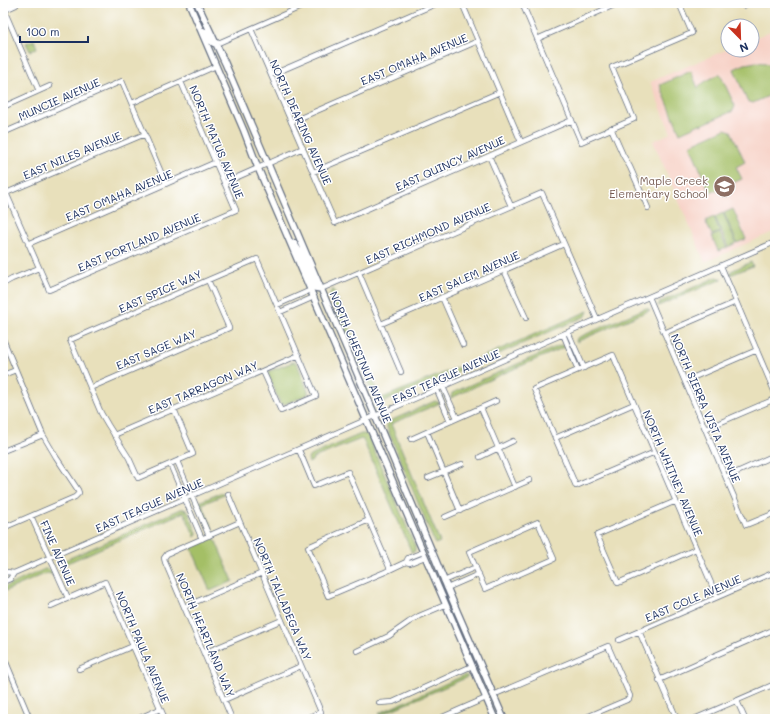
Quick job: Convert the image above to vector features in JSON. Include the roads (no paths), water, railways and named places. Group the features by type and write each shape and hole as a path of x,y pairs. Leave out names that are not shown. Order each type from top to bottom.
{"main road":[{"name":"NORTH CHESTNUT AVENUE","path":"189,3 494,719"},
{"name":"NORTH CHESTNUT AVENUE","path":"198,3 504,719"},
{"path":"200,30 206,33 210,41 216,44"},
{"path":"285,229 301,254 315,288 321,289"},
{"path":"424,554 425,551 429,555 440,579 447,588"},
{"path":"472,666 478,670 488,692 493,695"},
{"path":"486,698 493,702 500,719"}],"street":[{"path":"216,44 310,3"},
{"path":"271,75 438,3"},
{"path":"462,3 521,142"},
{"path":"522,3 581,142 634,118 612,67 692,33 679,3"},
{"path":"537,39 619,3"},
{"path":"16,5 3,10 39,91"},
{"name":"NORTH DEARING AVENUE","path":"251,29 335,223"},
{"name":"EAST OMAHA AVENUE","path":"291,122 478,42"},
{"path":"166,184 132,103 216,66"},
{"name":"MUNCIE AVENUE","path":"3,134 122,81 132,103"},
{"name":"NORTH MATUS AVENUE","path":"181,82 236,210"},
{"path":"3,107 50,86"},
{"path":"313,172 500,92"},
{"name":"EAST QUINCY AVENUE","path":"335,223 572,120"},
{"path":"611,128 648,208"},
{"name":"EAST NILES AVENUE","path":"6,193 145,134"},
{"path":"224,182 303,148"},
{"path":"489,156 512,206"},
{"name":"EAST OMAHA AVENUE","path":"28,244 216,162"},
{"path":"3,186 39,268 3,284"},
{"name":"EAST RICHMOND AVENUE","path":"321,289 542,193 564,244"},
{"name":"EAST PORTLAND AVENUE","path":"39,268 49,290 236,210"},
{"name":"EAST TEAGUE AVENUE","path":"3,574 7,572 14,573 50,558 775,242"},
{"path":"564,244 597,319"},
{"name":"EAST SALEM AVENUE","path":"381,324 564,244"},
{"name":"EAST SPICE WAY","path":"90,388 70,340 258,260 277,305"},
{"path":"721,266 775,393"},
{"path":"504,270 526,318"},
{"path":"359,273 401,372"},
{"name":"EAST SAGE WAY","path":"90,388 229,328 208,280"},
{"path":"263,371 280,411 316,396 277,305 311,290"},
{"path":"297,296 300,303"},
{"path":"280,312 314,297"},
{"path":"442,297 463,345"},
{"name":"NORTH SIERRA VISTA AVENUE","path":"649,297 746,525 775,513"},
{"path":"664,333 736,302"},
{"path":"568,332 584,368 534,389 576,486 655,452"},
{"path":"562,334 578,370"},
{"path":"3,339 43,435 79,493 75,497 3,528"},
{"path":"685,381 756,350"},
{"name":"EAST TARRAGON WAY","path":"114,435 299,355"},
{"name":"NORTH WHITNEY AVENUE","path":"584,368 613,355 717,597"},
{"path":"3,376 16,370"},
{"path":"443,387 457,418"},
{"path":"90,388 114,435 129,458 138,478 193,454 174,409"},
{"path":"437,390 450,421"},
{"path":"705,429 775,399"},
{"path":"411,439 496,401"},
{"path":"555,438 634,404"},
{"path":"445,408 452,406"},
{"path":"481,408 515,487"},
{"path":"427,432 460,511"},
{"path":"3,451 43,435"},
{"path":"480,457 513,441"},
{"path":"299,450 314,486 348,472 390,569"},
{"path":"726,477 775,455"},
{"path":"177,461 209,536"},
{"path":"170,464 202,538 240,522"},
{"path":"428,478 462,464"},
{"path":"178,482 185,479"},
{"path":"445,517 530,480"},
{"name":"NORTH TALLADEGA WAY","path":"228,494 321,712 304,719"},
{"path":"676,501 597,535 618,583 696,549"},
{"name":"FINE AVENUE","path":"32,516 68,598"},
{"path":"194,520 201,517"},
{"path":"369,520 308,547 328,596 406,562 408,558 424,554"},
{"path":"538,522 554,559 485,589 479,574 469,552 538,522"},
{"name":"NORTH HEARTLAND WAY","path":"202,538 167,554 164,558 232,719"},
{"path":"444,581 476,567"},
{"path":"463,572 466,579"},
{"name":"EAST COLE AVENUE","path":"619,640 775,572"},
{"name":"EAST TEAGUE AVENUE","path":"3,582 10,579 14,573"},
{"path":"184,607 262,573"},
{"path":"447,588 479,574"},
{"name":"NORTH PAULA AVENUE","path":"68,598 105,582 164,719"},
{"path":"51,606 68,598"},
{"path":"357,651 389,636 419,616 445,605"},
{"path":"204,653 282,620"},
{"path":"659,680 775,629"},
{"path":"639,631 676,719"},
{"path":"78,669 133,646"},
{"path":"493,695 608,646 630,696 629,699 582,719"},
{"path":"3,655 30,719"},
{"path":"224,700 301,666"},
{"path":"380,703 393,702 472,666"},
{"path":"694,719 775,684"},
{"path":"438,719 486,698"},
{"path":"737,701 745,719"},
{"path":"137,719 160,709"},
{"path":"450,714 453,719"},
{"path":"570,719 578,719"}],"place":[{"name":"Maple Creek Elementary School","path":"724,186"}]}
